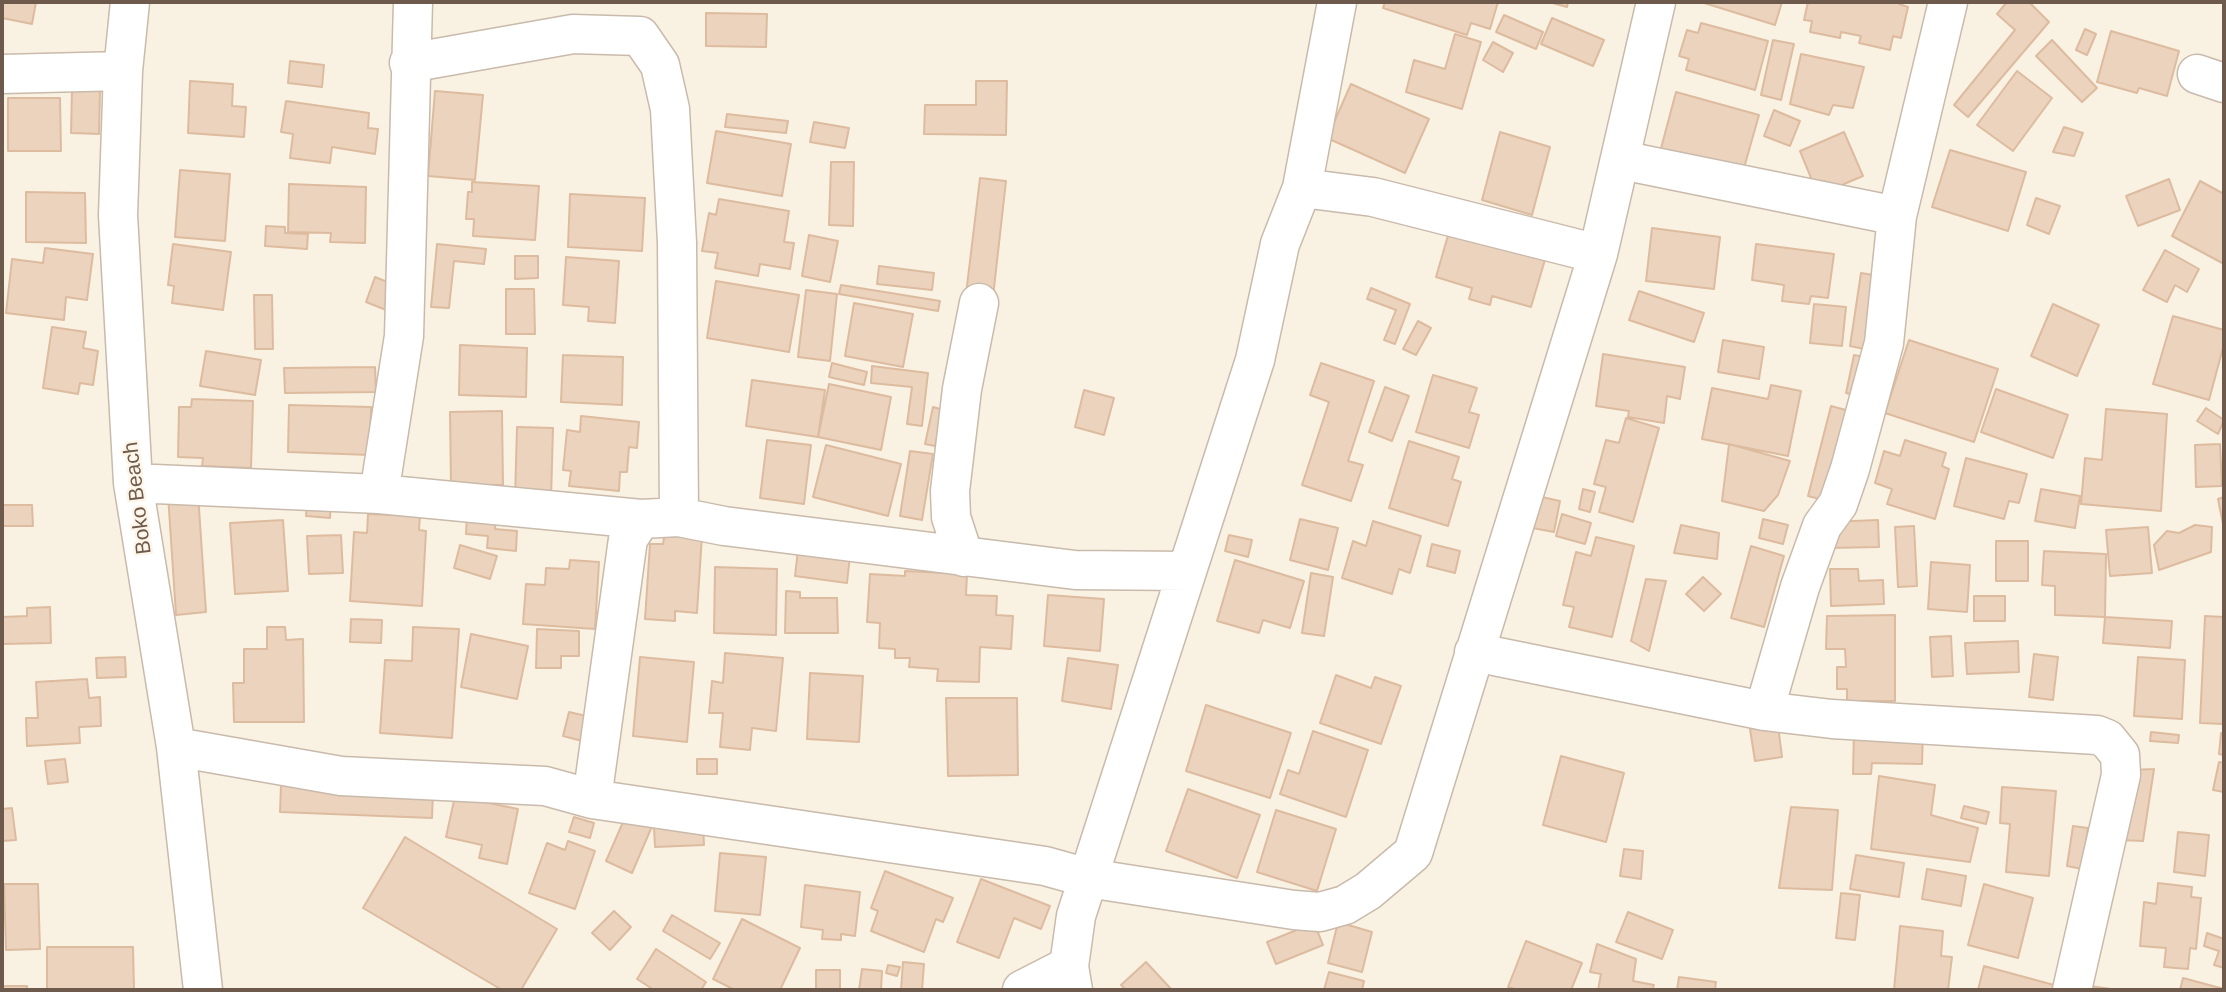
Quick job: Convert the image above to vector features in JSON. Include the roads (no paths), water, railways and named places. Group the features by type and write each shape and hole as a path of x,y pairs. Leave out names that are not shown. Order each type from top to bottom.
{"street":[{"name":"Boko Beach","path":"130,2 123,71 118,215 133,483 176,747 203,990"},
{"path":"379,494 404,336 409,63 413,2"},
{"path":"1022,990 1071,978 1076,916 1255,360 1280,244 1302,188 1337,2"},
{"path":"176,747 341,776 545,786 592,799 1045,866 1088,878 1294,910 1320,912 1345,905 1368,891 1413,853 1598,254 1656,2"},
{"path":"1764,711 1822,526 1838,503 1850,469 1884,343 1897,216 1948,2"},
{"path":"409,63 573,34 640,36 660,65 670,109 677,243 679,517"},
{"path":"2,74 123,71"},
{"path":"1621,160 1897,216"},
{"path":"1302,188 1373,197 1598,254"},
{"path":"964,556 951,517 950,491 962,389 979,303"},
{"path":"133,483 379,494 642,519 679,517 724,526 1075,570 1186,571"},
{"path":"592,799 628,539 642,519"},
{"path":"1474,652 1764,711 1832,719 2097,735 2115,746 2122,765 2072,990"}]}
